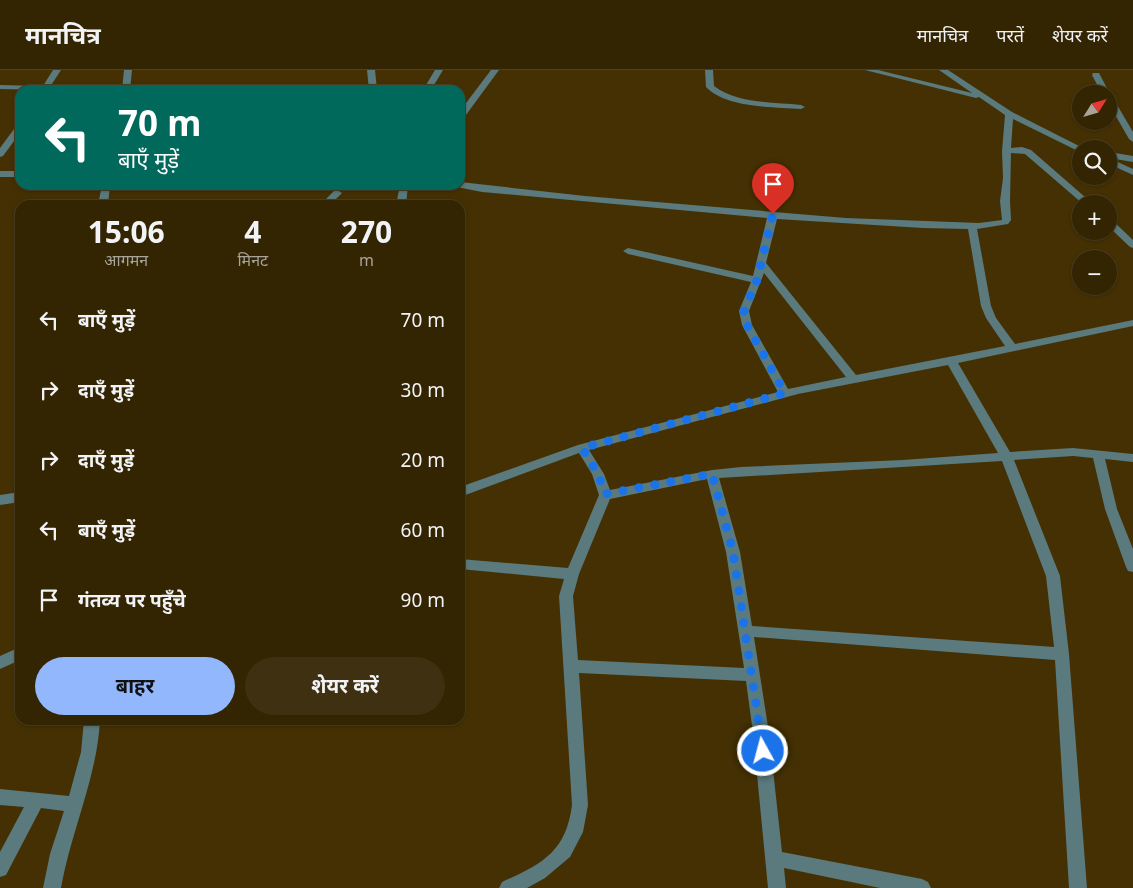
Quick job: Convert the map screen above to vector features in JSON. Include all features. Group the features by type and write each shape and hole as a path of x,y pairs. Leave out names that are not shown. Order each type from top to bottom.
{"street":[{"path":"48,85 57,70"},
{"path":"126,85 128,70"},
{"path":"370,70 372,85"},
{"path":"430,85 440,70"},
{"path":"465,110 495,70"},
{"path":"709,70 710,87 719,93 752,101 801,107"},
{"path":"869,70 985,98"},
{"path":"943,70 1009,114 1072,145"},
{"path":"1096,75 1101,85"},
{"path":"0,87 15,88"},
{"path":"1118,113 1133,139"},
{"path":"465,186 650,205 873,222 996,226 1006,222 1008,219 1005,202 1009,114"},
{"path":"0,154 15,134"},
{"path":"1006,151 1022,150 1028,152 1078,195"},
{"path":"1117,156 1133,159"},
{"path":"1117,165 1133,172"},
{"path":"0,174 15,174"},
{"path":"330,200 337,193"},
{"path":"773,214 762,264 744,311 745,319 785,393"},
{"path":"972,226 986,306 991,318 1012,348"},
{"path":"1117,230 1133,245"},
{"path":"628,251 757,280"},
{"path":"762,264 853,379"},
{"path":"465,490 582,448 785,393 1133,323"},
{"path":"951,361 1006,456 1053,576 1062,654 1078,888"},
{"path":"508,888 531,878 550,864 567,848 576,831 580,805 566,596 572,574 605,494 598,474 582,448"},
{"path":"605,494 712,474 903,464 1072,452 1133,458"},
{"path":"1098,455 1111,508 1133,567"},
{"path":"712,474 733,552 746,631 761,733 777,888"},
{"path":"0,500 15,498"},
{"path":"465,564 572,574"},
{"path":"746,631 1062,654"},
{"path":"0,663 15,656"},
{"path":"570,666 752,675"},
{"path":"52,888 61,844 86,767 92,738 92,725"},
{"path":"0,797 74,804"},
{"path":"0,869 36,801"},
{"path":"774,858 922,888"}],"route":[{"path":"763,751 733,552 712,474 605,494 598,474 582,448 785,393 747,325 744,311 757,280 773,214"}]}
